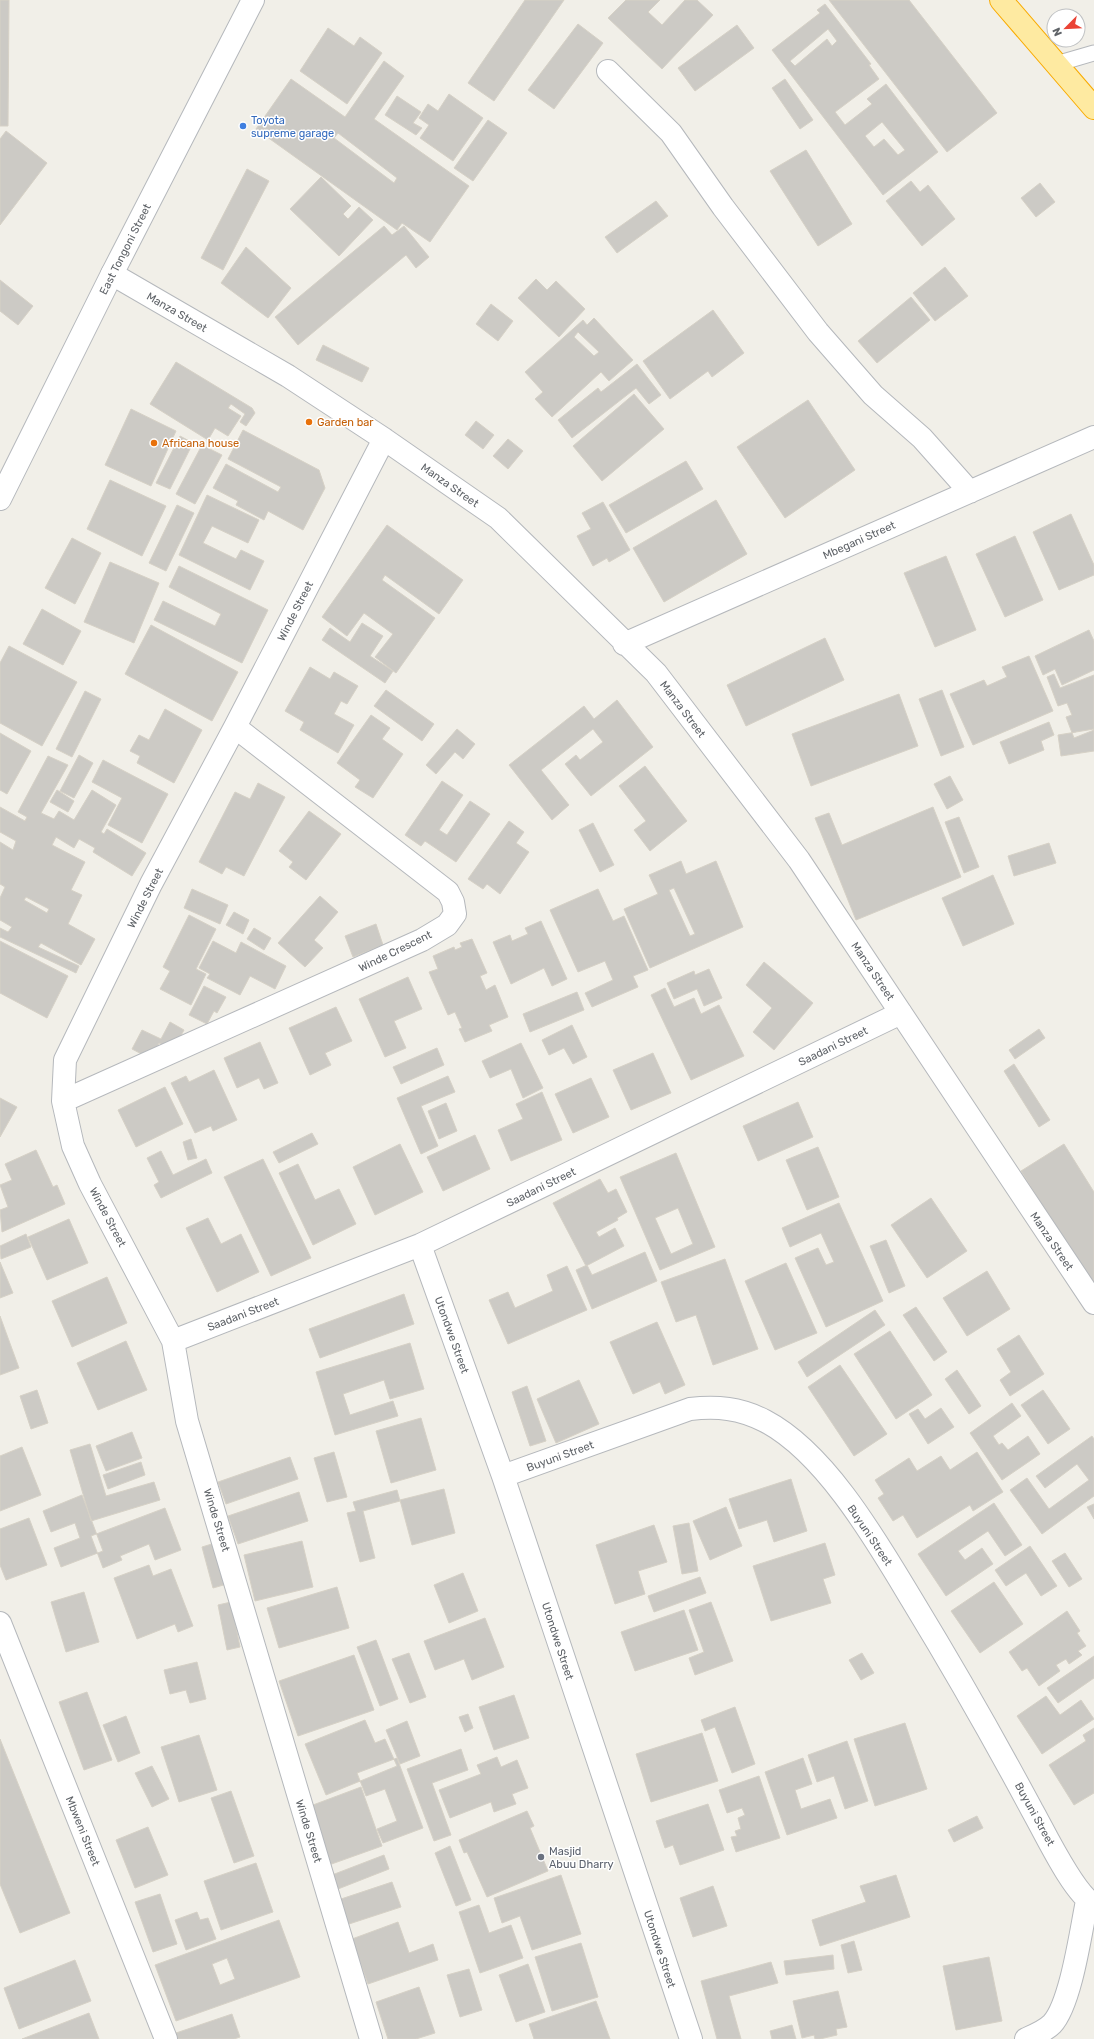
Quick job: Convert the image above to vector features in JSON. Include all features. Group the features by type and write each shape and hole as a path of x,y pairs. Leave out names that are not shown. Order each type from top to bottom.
{"highway":[{"path":"1001,0 1094,108"}],"street":[{"name":"East Tongoni Street","path":"0,499 112,274 253,0"},
{"path":"608,71 671,133 723,207 818,332 873,395 922,438 970,492"},
{"name":"Manza Street","path":"112,274 288,376 384,439 498,518 624,644 656,673 799,860 1094,1303"},
{"name":"Mbegani Street","path":"624,644 1094,437"},
{"name":"Winde Street","path":"371,2039 187,1421 173,1341 90,1184 73,1146 63,1101 64,1060 151,884 235,727 384,439"},
{"name":"Winde Crescent","path":"63,1101 422,940 447,925 455,914 453,902 448,892 235,727"},
{"name":"Saadani Street","path":"173,1341 420,1245 901,1013"},
{"name":"Utondwe Street","path":"420,1245 503,1476 691,2039"},
{"name":"Buyuni Street","path":"503,1476 690,1409 714,1407 740,1411 765,1421 784,1434 822,1468 872,1533 976,1706 1065,1870 1091,1902"},
{"name":"Mbweni Street","path":"0,1623 166,2039"},
{"path":"1026,2039 1038,2034 1052,2023 1068,1992 1091,1902"}],"lane":[{"path":"1056,64 1094,53"}],"building":[{"path":"0,0 9,0 8,126 0,126"},
{"path":"525,0 564,0 494,101 468,83"},
{"path":"626,0 660,0 648,12 662,25 685,0 697,0 713,15 662,69 608,18"},
{"path":"829,0 909,0 997,113 947,152"},
{"path":"825,4 871,64 869,65 879,79 835,112 845,125 872,104 867,99 886,84 938,152 883,195 772,50 820,13 817,10","holes":["828,29 837,41 832,46 827,39 795,66 790,61","882,122 905,150 898,155 884,139 874,147 865,136"]},
{"path":"578,24 603,43 554,109 528,90"},
{"path":"737,25 754,48 695,91 678,68"},
{"path":"328,28 354,46 360,37 382,53 347,104 300,71"},
{"path":"384,61 404,76 374,119 469,186 430,242 402,223 397,230 256,129 291,79 345,117","holes":["338,133 397,178 394,183 334,138"]},
{"path":"785,79 813,120 800,129 772,88"},
{"path":"449,94 483,118 453,161 420,138 429,125 419,118 428,104 438,111"},
{"path":"397,96 421,112 413,123 422,128 416,135 385,115"},
{"path":"488,120 507,133 473,181 454,168"},
{"path":"6,131 47,163 0,225 0,139"},
{"path":"806,150 852,224 818,246 770,171"},
{"path":"247,169 269,181 223,270 201,258"},
{"path":"321,177 351,206 343,214 348,219 359,207 373,220 339,256 290,209"},
{"path":"911,181 920,192 928,185 955,219 922,246 886,201"},
{"path":"1040,183 1055,202 1036,217 1021,198"},
{"path":"656,201 668,216 617,253 605,237"},
{"path":"384,226 392,235 404,226 429,257 416,268 406,255 298,345 275,317"},
{"path":"246,247 291,288 268,318 221,283"},
{"path":"945,267 968,296 935,321 913,293"},
{"path":"536,279 547,290 556,281 585,309 559,337 518,298"},
{"path":"0,280 33,306 18,325 0,311"},
{"path":"911,297 930,320 877,363 858,341"},
{"path":"491,304 513,321 498,341 476,324"},
{"path":"713,310 744,353 712,377 708,371 670,399 643,361"},
{"path":"594,318 633,360 609,381 601,372 552,417 535,399 543,392 525,372 583,320 587,325","holes":["578,332 599,352 594,356 574,337"]},
{"path":"323,345 369,368 362,382 316,360"},
{"path":"176,362 252,408 255,413 246,426 240,422 245,414 231,404 228,408 241,416 228,436 215,428 208,440 150,404"},
{"path":"637,364 661,395 649,404 636,388 572,438 558,420 598,388 601,392"},
{"path":"634,394 664,429 602,481 573,446"},
{"path":"808,400 855,470 785,518 737,447"},
{"path":"131,409 176,431 151,486 105,465"},
{"path":"476,421 494,435 483,449 465,435"},
{"path":"243,430 319,470 325,488 303,530 268,511 264,520 236,505 238,501 213,488 226,464 278,492 281,487 228,459"},
{"path":"180,436 193,443 170,489 156,483"},
{"path":"508,439 523,451 508,469 493,456"},
{"path":"202,445 222,455 195,504 176,494"},
{"path":"686,461 703,489 626,533 609,505"},
{"path":"110,480 166,506 142,556 87,529"},
{"path":"207,495 259,520 248,543 212,526 203,543 236,559 241,550 264,561 250,590 179,555"},
{"path":"716,500 747,554 664,602 633,548"},
{"path":"603,502 630,550 609,562 607,558 593,566 577,536 591,529 582,513"},
{"path":"177,505 194,513 166,571 149,563"},
{"path":"1071,514 1094,565 1094,575 1059,590 1033,532"},
{"path":"387,525 463,580 439,614 385,575 382,580 435,618 396,673 375,657 393,634 364,613 347,636 322,617"},
{"path":"1015,536 1043,600 1005,617 976,554"},
{"path":"72,538 101,553 75,604 45,588"},
{"path":"946,556 976,630 935,647 904,573"},
{"path":"110,562 159,583 134,643 84,622"},
{"path":"179,566 268,610 242,663 154,620 163,601 215,626 221,614 169,587"},
{"path":"42,609 81,631 63,665 23,644"},
{"path":"362,623 383,636 370,656 393,671 385,683 322,640 330,628 350,642"},
{"path":"151,625 238,672 212,721 125,674"},
{"path":"1089,630 1094,641 1094,670 1062,685 1055,669 1043,675 1035,656"},
{"path":"825,638 844,680 746,726 727,685"},
{"path":"9,646 77,682 42,746 0,723 0,663"},
{"path":"1029,656 1053,711 973,745 950,694 984,680 987,686 1007,677 1002,667"},
{"path":"310,667 330,679 334,672 358,686 347,704 341,701 334,714 354,725 338,753 300,730 304,722 285,711"},
{"path":"1054,674 1060,688 1094,675 1094,730 1074,738 1066,717 1072,715 1067,703 1058,706 1047,677"},
{"path":"386,690 434,724 422,741 374,706"},
{"path":"942,690 964,747 941,756 919,699"},
{"path":"85,691 101,699 72,757 56,749"},
{"path":"899,694 918,746 811,786 792,734"},
{"path":"617,700 653,747 591,796 565,764 576,755 580,760 603,742 593,729 541,770 569,805 552,820 509,765 584,706 594,719"},
{"path":"165,709 202,730 174,783 137,763 140,756 130,751 139,735 149,740"},
{"path":"371,715 390,728 382,739 403,754 373,798 355,787 360,780 337,763"},
{"path":"1049,722 1054,735 1041,741 1044,750 1009,764 1000,742"},
{"path":"457,729 475,744 463,759 455,752 436,774 426,765"},
{"path":"1094,729 1094,751 1061,756 1058,735"},
{"path":"0,733 31,751 7,794 0,790"},
{"path":"79,755 93,763 74,798 60,791"},
{"path":"48,756 68,765 41,813 54,819 59,811 74,820 92,790 116,805 101,832 104,834 107,829 146,853 132,876 93,852 95,848 79,839 74,848 56,837 52,845 85,862 71,890 82,895 68,924 95,939 81,965 41,943 38,947 79,966 76,973 0,937 0,928 8,932 12,927 0,920 0,898 5,887 0,884 0,842 13,850 16,841 0,832 0,807 25,821 27,817 18,812","holes":["26,897 49,909 47,913 24,900"]},
{"path":"103,760 168,794 142,843 108,825 122,798 92,782"},
{"path":"645,766 687,821 650,851 634,830 646,821 619,786"},
{"path":"950,776 963,800 947,809 934,784"},
{"path":"442,781 463,795 439,830 447,835 470,801 490,814 456,862 425,841 421,846 405,835"},
{"path":"258,783 285,797 244,876 226,867 222,874 199,862 235,792 250,799"},
{"path":"57,790 74,801 68,812 50,802"},
{"path":"933,807 961,877 856,920 815,818 829,813 842,845"},
{"path":"309,811 341,834 306,880 289,867 293,862 279,851"},
{"path":"959,817 979,867 964,873 945,822"},
{"path":"509,821 524,832 516,843 529,852 500,894 487,884 483,889 468,879"},
{"path":"593,823 614,865 600,872 579,830"},
{"path":"1049,843 1056,863 1014,876 1008,856"},
{"path":"681,861 686,874 716,861 743,927 650,968 624,909 658,894 649,875","holes":["674,888 695,934 690,936 669,890"]},
{"path":"993,875 1014,924 963,946 942,898"},
{"path":"192,889 228,905 220,924 184,908"},
{"path":"598,889 613,921 624,916 648,970 633,976 638,987 592,1007 585,993 613,980 605,961 578,972 550,910"},
{"path":"320,896 338,912 314,940 323,948 305,967 278,943"},
{"path":"234,912 249,920 243,934 226,925"},
{"path":"189,915 216,929 196,969 206,974 191,1005 160,989 170,971 163,967"},
{"path":"541,921 567,979 552,986 544,968 511,984 493,942 510,935 512,941 528,934 525,928"},
{"path":"376,924 383,945 353,957 345,936"},
{"path":"254,928 271,938 264,950 247,939"},
{"path":"472,939 487,973 480,976 486,990 495,985 508,1017 489,1025 492,1031 465,1042 459,1029 462,1028 455,1012 448,1015 429,972 438,969 433,956 454,947 455,950 462,947 460,943"},
{"path":"0,941 68,976 47,1018 0,993"},
{"path":"213,941 236,953 241,942 286,966 275,989 250,976 240,995 207,978 210,974 199,968"},
{"path":"764,962 813,1003 774,1050 753,1032 772,1008 746,985"},
{"path":"709,969 722,998 704,1006 697,989 674,999 667,983 694,971 695,975"},
{"path":"408,977 422,1009 394,1021 406,1048 385,1057 359,999"},
{"path":"204,986 226,997 217,1013 214,1011 207,1024 189,1015"},
{"path":"665,988 674,1007 694,998 701,1014 719,1005 744,1056 691,1080 651,995"},
{"path":"577,992 584,1010 530,1032 523,1014"},
{"path":"336,1007 352,1041 325,1053 331,1065 310,1075 289,1028"},
{"path":"170,1022 184,1030 173,1050 159,1043 151,1059 132,1049 142,1030 161,1039"},
{"path":"572,1025 587,1057 573,1064 564,1048 549,1055 542,1040"},
{"path":"1039,1029 1045,1038 1015,1059 1009,1050"},
{"path":"260,1042 278,1083 264,1089 259,1078 237,1088 224,1058"},
{"path":"521,1043 543,1088 523,1098 511,1069 490,1078 482,1061"},
{"path":"437,1048 444,1065 401,1084 393,1067"},
{"path":"653,1053 671,1093 631,1110 613,1070"},
{"path":"1014,1064 1050,1120 1039,1127 1004,1071"},
{"path":"214,1070 237,1120 213,1131 211,1126 195,1133 171,1083 186,1076 189,1082"},
{"path":"448,1076 455,1092 421,1106 438,1146 421,1154 397,1098"},
{"path":"591,1078 609,1117 573,1133 555,1094"},
{"path":"165,1087 183,1124 136,1147 118,1110"},
{"path":"542,1092 562,1140 511,1161 498,1130 523,1119 516,1104"},
{"path":"0,1098 17,1107 0,1137"},
{"path":"798,1102 813,1137 758,1161 743,1126"},
{"path":"446,1103 457,1131 439,1139 428,1111"},
{"path":"312,1133 318,1144 279,1163 273,1152"},
{"path":"475,1135 490,1169 443,1191 427,1157"},
{"path":"191,1139 197,1158 188,1160 183,1142"},
{"path":"400,1144 423,1192 375,1215 353,1167"},
{"path":"1064,1144 1094,1192 1094,1289 1021,1171"},
{"path":"818,1147 839,1197 807,1210 786,1160"},
{"path":"36,1150 53,1187 57,1185 65,1204 2,1232 0,1210 8,1207 0,1185 12,1180 5,1164"},
{"path":"161,1151 173,1175 206,1159 212,1173 161,1198 154,1185 159,1182 147,1158"},
{"path":"676,1153 715,1247 660,1270 620,1177","holes":["678,1208 693,1244 671,1254 655,1218"]},
{"path":"263,1159 311,1258 271,1276 224,1177"},
{"path":"298,1164 315,1200 339,1189 356,1224 313,1245 279,1173"},
{"path":"600,1179 608,1193 616,1189 627,1212 617,1218 618,1220 596,1232 599,1237 615,1228 624,1246 586,1266 553,1203"},
{"path":"931,1198 967,1251 927,1278 891,1225"},
{"path":"839,1203 883,1301 826,1327 795,1258 818,1248 826,1265 834,1262 821,1233 790,1247 782,1228"},
{"path":"208,1218 221,1244 241,1234 259,1272 217,1292 186,1228"},
{"path":"69,1219 88,1263 47,1280 28,1237"},
{"path":"26,1234 31,1247 1,1259 0,1246"},
{"path":"886,1240 905,1286 889,1293 870,1246"},
{"path":"645,1252 657,1281 592,1309 576,1270 587,1265 592,1275"},
{"path":"725,1259 758,1349 713,1365 696,1315 676,1322 661,1282"},
{"path":"0,1262 13,1293 0,1298"},
{"path":"786,1263 817,1333 775,1350 745,1281"},
{"path":"567,1266 587,1310 508,1344 489,1300 508,1292 515,1308 553,1291 547,1275"},
{"path":"987,1271 1010,1309 967,1336 943,1298"},
{"path":"107,1277 127,1323 72,1347 52,1301"},
{"path":"404,1294 414,1324 320,1358 309,1329"},
{"path":"916,1307 947,1352 934,1361 903,1315"},
{"path":"875,1310 885,1325 807,1377 798,1362"},
{"path":"0,1316 19,1368 0,1375"},
{"path":"657,1322 685,1385 665,1394 660,1382 633,1394 610,1342"},
{"path":"890,1331 932,1395 896,1419 854,1354"},
{"path":"1019,1335 1044,1374 1010,1396 1000,1380 1011,1372 997,1349"},
{"path":"126,1341 147,1390 98,1410 77,1363"},
{"path":"410,1343 424,1389 390,1399 384,1380 343,1394 350,1415 393,1401 398,1416 335,1435 316,1372"},
{"path":"840,1365 887,1434 854,1456 808,1387"},
{"path":"957,1370 981,1406 969,1414 945,1379"},
{"path":"579,1380 599,1424 556,1443 537,1399"},
{"path":"527,1386 546,1441 530,1446 512,1392"},
{"path":"37,1390 48,1423 31,1429 20,1396"},
{"path":"1043,1390 1070,1429 1048,1444 1021,1405"},
{"path":"1012,1403 1021,1416 993,1436 999,1445 1002,1443 1008,1450 1028,1436 1040,1454 1002,1480 970,1433"},
{"path":"941,1408 954,1427 928,1444 909,1414 918,1409 925,1419"},
{"path":"421,1418 436,1470 391,1483 376,1431"},
{"path":"132,1432 142,1458 106,1471 96,1446"},
{"path":"1092,1436 1094,1439 1094,1496 1042,1534 1010,1490 1027,1478 1049,1509 1089,1480 1077,1464 1045,1488 1036,1476"},
{"path":"90,1444 106,1496 154,1482 160,1500 91,1521 70,1450"},
{"path":"22,1447 41,1495 0,1511 0,1456"},
{"path":"334,1452 347,1497 327,1502 314,1458"},
{"path":"977,1452 1003,1492 973,1511 970,1505 917,1538 903,1515 893,1521 878,1498 884,1494 875,1480 909,1458 917,1471 941,1456 950,1470"},
{"path":"290,1457 298,1479 226,1504 218,1482"},
{"path":"141,1462 145,1475 108,1489 103,1475"},
{"path":"791,1479 807,1531 774,1542 767,1520 739,1529 729,1499"},
{"path":"444,1489 455,1533 412,1545 400,1500"},
{"path":"397,1490 400,1501 363,1511 375,1558 360,1562 347,1513 356,1511 353,1502"},
{"path":"299,1492 308,1521 238,1544 228,1516"},
{"path":"82,1495 103,1551 61,1567 54,1548 80,1538 75,1523 51,1532 43,1511"},
{"path":"994,1503 1022,1545 1005,1556 988,1531 958,1551 965,1560 982,1548 993,1564 946,1596 918,1554"},
{"path":"1094,1504 1094,1519 1087,1507"},
{"path":"726,1507 742,1546 710,1560 693,1521"},
{"path":"165,1508 181,1550 155,1560 149,1544 120,1556 122,1560 103,1568 91,1536"},
{"path":"29,1518 47,1565 6,1580 0,1565 0,1529"},
{"path":"689,1523 698,1571 682,1574 673,1526"},
{"path":"654,1525 667,1562 638,1571 645,1594 615,1604 596,1545"},
{"path":"302,1541 313,1587 255,1601 244,1555"},
{"path":"215,1543 227,1584 213,1588 202,1547"},
{"path":"825,1543 835,1575 823,1579 831,1603 771,1621 753,1566"},
{"path":"1030,1546 1057,1586 1041,1596 1026,1573 1006,1586 995,1570"},
{"path":"1065,1553 1082,1579 1069,1587 1052,1561"},
{"path":"149,1565 153,1576 171,1569 193,1626 178,1632 175,1624 137,1639 114,1578"},
{"path":"463,1573 478,1611 449,1623 434,1585"},
{"path":"700,1577 706,1593 654,1612 648,1596"},
{"path":"994,1582 1023,1624 980,1653 951,1611"},
{"path":"337,1587 349,1628 279,1648 267,1608"},
{"path":"84,1592 99,1642 66,1652 51,1602"},
{"path":"231,1602 240,1647 227,1650 218,1605"},
{"path":"711,1602 733,1661 695,1675 689,1658 704,1652 689,1610"},
{"path":"684,1610 698,1650 635,1671 621,1632"},
{"path":"1067,1611 1080,1631 1077,1633 1086,1646 1078,1651 1082,1655 1069,1664 1066,1659 1056,1665 1060,1671 1039,1686 1027,1668 1022,1671 1009,1652"},
{"path":"485,1618 504,1667 472,1680 464,1659 435,1670 424,1641"},
{"path":"376,1640 398,1699 380,1706 357,1647"},
{"path":"409,1653 426,1697 410,1703 392,1659"},
{"path":"862,1653 874,1673 861,1680 849,1660"},
{"path":"354,1655 374,1710 298,1736 279,1681"},
{"path":"1094,1656 1094,1678 1058,1703 1047,1688"},
{"path":"197,1662 206,1699 190,1703 186,1690 170,1694 164,1670"},
{"path":"87,1692 112,1760 84,1770 59,1702"},
{"path":"514,1695 529,1738 494,1750 479,1707"},
{"path":"1046,1696 1060,1715 1081,1700 1094,1719 1042,1754 1017,1716"},
{"path":"735,1707 755,1764 732,1773 715,1727 705,1731 701,1720"},
{"path":"468,1714 473,1728 465,1732 459,1717"},
{"path":"126,1716 140,1753 118,1762 103,1725"},
{"path":"365,1720 375,1743 385,1739 397,1766 326,1795 305,1744"},
{"path":"407,1721 420,1756 400,1764 386,1730"},
{"path":"905,1723 927,1789 875,1806 854,1739"},
{"path":"1094,1728 1094,1793 1074,1805 1049,1765 1086,1741 1083,1735"},
{"path":"702,1733 718,1781 651,1802 636,1754"},
{"path":"199,1735 217,1790 179,1802 161,1747"},
{"path":"0,1739 70,1913 20,1933 0,1884"},
{"path":"847,1741 868,1801 845,1809 834,1776 817,1782 808,1755"},
{"path":"461,1749 468,1770 432,1783 451,1835 434,1841 407,1769"},
{"path":"497,1757 501,1767 517,1760 528,1788 512,1794 516,1804 494,1812 491,1802 450,1818 439,1790 481,1774 477,1765"},
{"path":"397,1758 423,1828 383,1843 377,1829 397,1821 385,1789 366,1796 357,1773"},
{"path":"803,1758 812,1784 795,1790 801,1809 830,1799 837,1818 787,1835 765,1772"},
{"path":"152,1766 169,1799 152,1807 135,1773"},
{"path":"759,1776 780,1838 736,1852 731,1837 737,1836 735,1831 741,1829 738,1818 745,1815 742,1808 727,1813 719,1790"},
{"path":"361,1787 382,1846 326,1866 305,1808"},
{"path":"231,1791 254,1856 234,1863 211,1798"},
{"path":"708,1804 724,1850 680,1865 673,1845 665,1848 656,1821"},
{"path":"527,1811 534,1826 530,1828 548,1871 487,1897 467,1852 464,1853 459,1840"},
{"path":"977,1816 983,1828 954,1842 948,1830"},
{"path":"148,1827 168,1875 135,1888 116,1840"},
{"path":"450,1846 471,1900 456,1906 435,1853"},
{"path":"384,1855 389,1869 338,1889 332,1875"},
{"path":"256,1863 273,1912 221,1930 204,1881"},
{"path":"561,1875 581,1934 532,1950 520,1916 502,1923 494,1898"},
{"path":"896,1875 910,1917 820,1946 812,1920 866,1902 860,1886"},
{"path":"392,1882 401,1907 346,1925 338,1900"},
{"path":"713,1886 727,1926 693,1937 680,1898"},
{"path":"160,1894 177,1944 153,1952 135,1902"},
{"path":"479,1905 489,1933 511,1925 523,1958 480,1973 459,1912"},
{"path":"197,1912 200,1920 208,1918 216,1939 186,1950 175,1920"},
{"path":"279,1920 300,1977 176,2021 155,1965","holes":["227,1958 235,1979 220,1985 212,1964"]},
{"path":"398,1922 409,1953 433,1944 438,1960 368,1984 352,1939"},
{"path":"854,1941 862,1970 848,1973 841,1945"},
{"path":"581,1943 598,1997 552,2011 535,1957"},
{"path":"833,1955 834,1969 786,1975 784,1961"},
{"path":"989,1957 1002,2021 956,2030 943,1966"},
{"path":"75,1960 91,2001 19,2029 4,1988"},
{"path":"771,1962 778,1983 729,1996 741,2039 717,2039 701,1981"},
{"path":"528,1964 545,2012 516,2022 499,1975"},
{"path":"469,1969 482,2010 460,2017 447,1975"},
{"path":"419,1987 435,2033 416,2039 388,2039 376,2002"},
{"path":"838,1991 847,2027 836,2029 837,2035 820,2039 815,2039 814,2035 802,2038 793,2001"},
{"path":"596,2001 610,2039 534,2039 529,2024"},
{"path":"89,2013 99,2039 22,2039"},
{"path":"232,2014 240,2037 234,2039 178,2039 176,2033"},
{"path":"792,2025 796,2039 772,2039 770,2031"}],"place":[{"name":"Toyota supreme garage","path":"243,126"},
{"name":"Garden bar","path":"309,422"},
{"name":"Africana house","path":"154,443"},
{"name":"Masjid Abuu Dharry","path":"541,1857"}]}
